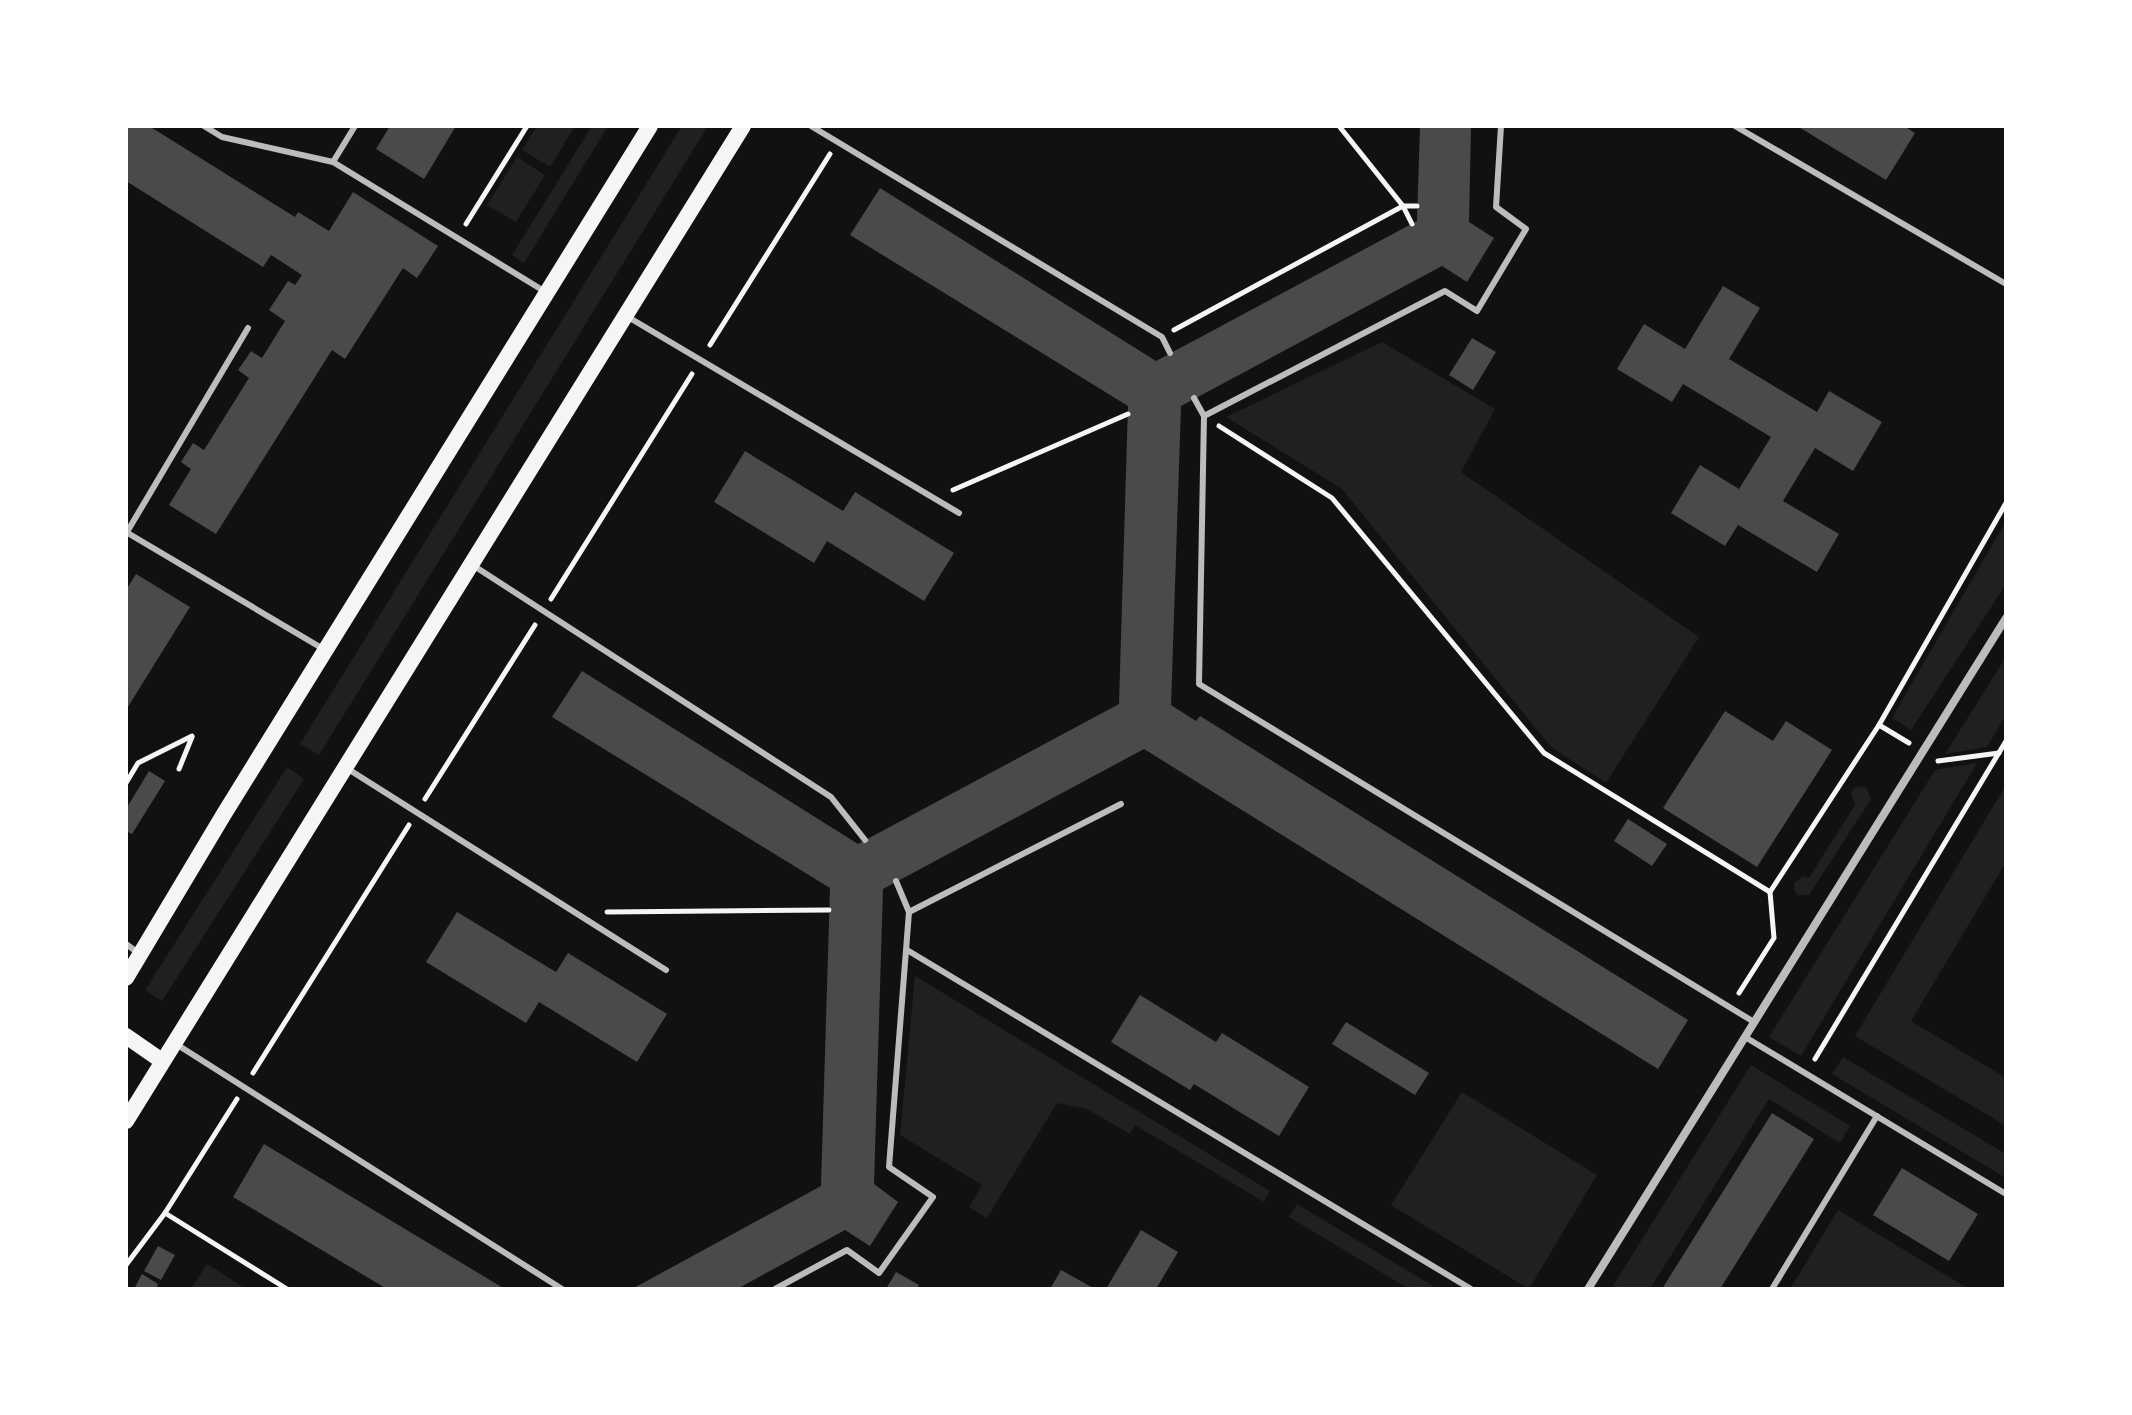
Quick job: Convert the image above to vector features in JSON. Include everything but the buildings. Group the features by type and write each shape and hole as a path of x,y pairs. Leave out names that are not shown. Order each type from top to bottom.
{"main road":[{"path":"126,978 650,126"},
{"path":"126,1121 743,126"},
{"path":"126,1036 162,1061"}],"street":[{"path":"1588,1289 2006,618"}],"lane":[{"path":"204,126 222,137 333,162 547,293"},
{"path":"333,162 355,126"},
{"path":"811,126 1162,337 1170,353"},
{"path":"1204,416 1445,291 1477,311 1526,229 1496,207 1501,126"},
{"path":"1735,126 2006,284"},
{"path":"625,315 959,513"},
{"path":"248,328 126,532 325,650"},
{"path":"1194,398 1204,416 1199,684 1754,1022"},
{"path":"471,564 831,797 865,840"},
{"path":"344,767 666,970"},
{"path":"909,912 1121,804"},
{"path":"775,1289 847,1250 879,1273 933,1197 889,1167 909,912 896,881"},
{"path":"126,944 140,954"},
{"path":"907,950 1471,1289"},
{"path":"1745,1037 2006,1194"},
{"path":"173,1042 562,1289"},
{"path":"1772,1289 1877,1116"}],"path":[{"path":"458,238 527,126"},
{"path":"1339,126 1403,206 1412,224"},
{"path":"126,1265 165,1213 838,142"},
{"path":"1162,337 1403,206 1417,206"},
{"path":"934,498 1128,414"},
{"path":"1204,416 1332,498 1544,753 1770,892"},
{"path":"1729,1007 1774,938 1770,892 1879,725 2006,503"},
{"path":"126,783 138,763 192,736 179,769"},
{"path":"1806,1073 2006,741"},
{"path":"1940,762 1999,753"},
{"path":"574,912 829,910"},
{"path":"165,1213 287,1289"}],"shaded area":[{"path":"537,126 575,126 550,167 522,150"},
{"path":"592,126 608,126 524,263 512,255"},
{"path":"682,126 708,126 319,755 300,744"},
{"path":"517,157 545,175 516,222 487,205"},
{"path":"1382,342 1495,409 1461,472 1699,637 1606,783 1551,747 1342,489 1226,417"},
{"path":"2006,521 2006,584 1911,730 1892,718"},
{"path":"2006,657 2006,715 1987,747 1945,754"},
{"path":"1977,763 1801,1056 1769,1037 1935,770"},
{"path":"287,767 304,779 162,1001 145,990"},
{"path":"2006,785 2006,862 1911,1021 2006,1078 2006,1126 1855,1036"},
{"path":"1861,786 1867,788 1871,799 1809,895 1798,895 1794,883 1803,876 1809,878 1855,805 1851,793"},
{"path":"915,976 1270,1191 1264,1202 1135,1125 1130,1134 1087,1109 1057,1103 987,1218 969,1207 982,1185 900,1135"},
{"path":"1843,1057 2006,1154 2006,1178 1832,1074"},
{"path":"1751,1065 1850,1126 1840,1143 1769,1099 1650,1289 1611,1289"},
{"path":"1462,1092 1597,1175 1529,1289 1391,1205"},
{"path":"1297,1204 1438,1289 1409,1289 1289,1217"},
{"path":"1838,1210 1969,1289 1790,1289"},
{"path":"207,1264 246,1289 191,1289"}]}
